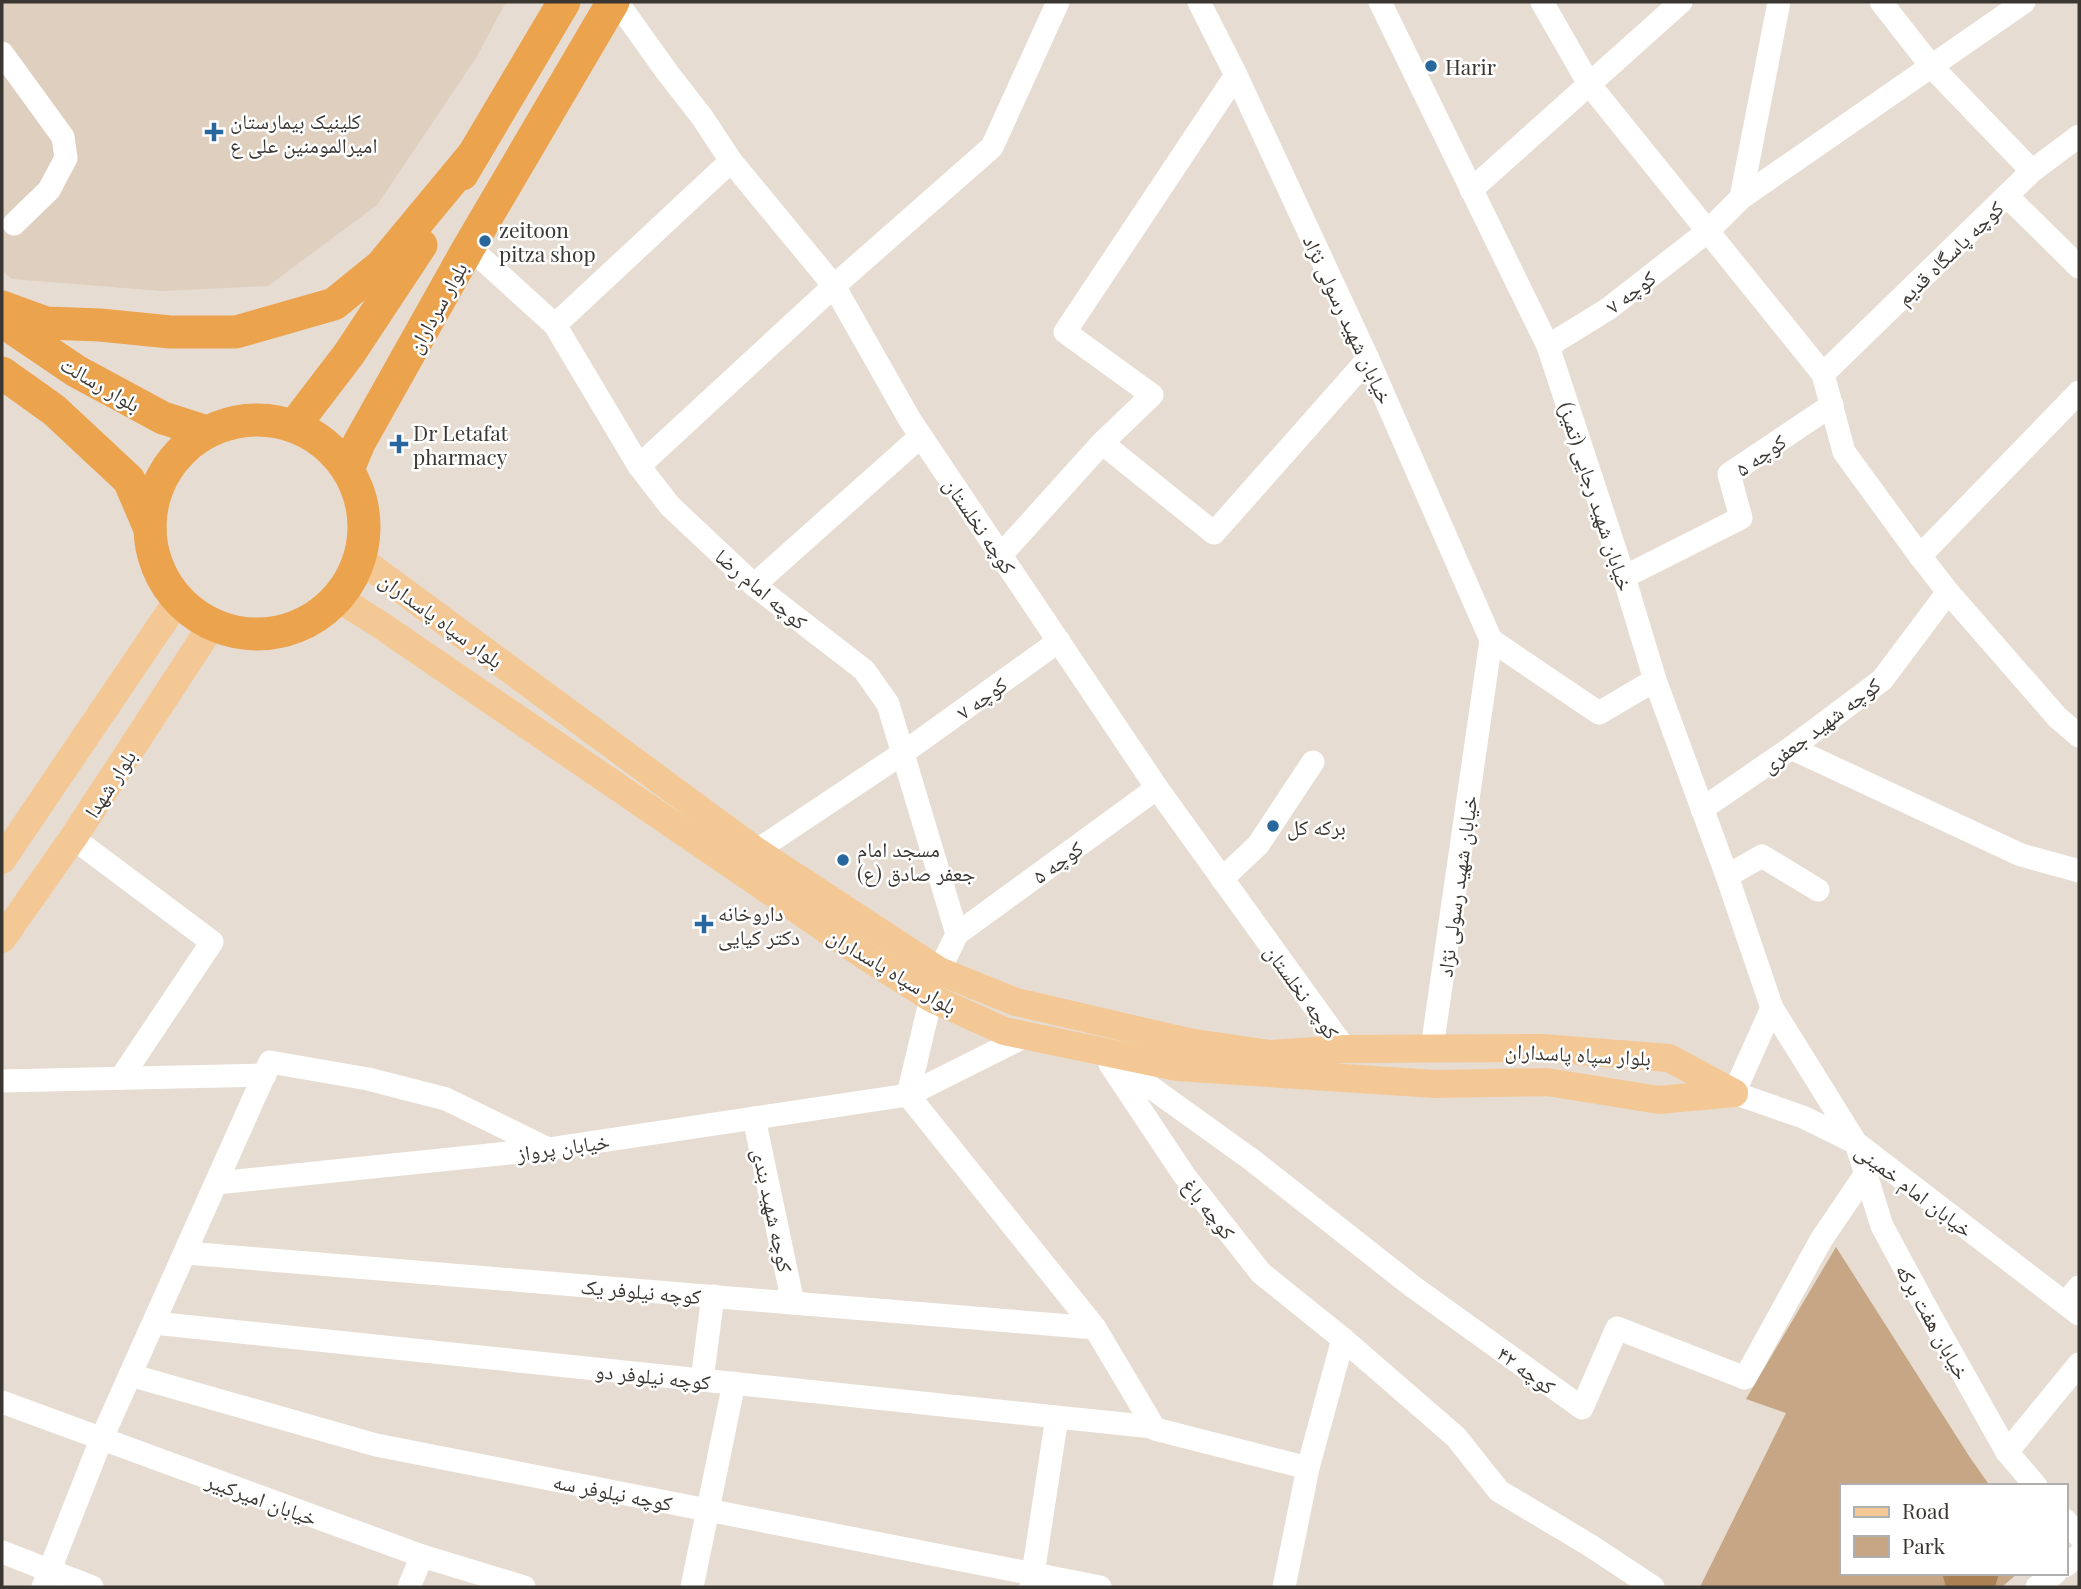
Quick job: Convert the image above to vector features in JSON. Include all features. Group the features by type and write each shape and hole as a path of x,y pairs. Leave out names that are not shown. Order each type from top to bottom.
{"highway":[{"name":"بلوار سرداران","path":"294,426 349,355 410,264 564,2"},
{"name":"بلوار سرداران","path":"348,469 359,443 469,247 615,2"},
{"path":"2,307 46,323 170,332 236,332 334,304 381,266 472,155"},
{"name":"بلوار رسالت","path":"2,321 76,371 163,418 207,432"},
{"path":"349,355 353,369 363,380 379,385 396,377"},
{"path":"2,373 54,410 129,480 150,529"},
{"path":"265,420 294,426 315,436 333,451 348,469 358,490 364,513 360,559 338,598 321,614 302,626 279,633 256,635 233,632 212,625 178,600 163,579 153,555 150,529 153,500 165,473 183,450 207,432 235,422 265,420"}],"main road":[{"name":"بلوار سپاه پاسداران","path":"360,559 756,850 939,971 1016,1002 1188,1042 1270,1054 1345,1049 1542,1048 1669,1058 1734,1093"},
{"name":"بلوار سپاه پاسداران","path":"338,598 868,958 931,998 1004,1031 1177,1067 1435,1084 1547,1082 1659,1101 1734,1093"},
{"path":"2,859 178,600"},
{"name":"بلوار شهدا","path":"2,939 73,838 212,625"}],"street":[{"name":"کوچه نخلستان","path":"615,2 702,117 731,161 834,286 921,436 1157,788 1345,1049"},
{"path":"639,466 834,286 992,147 1058,2"},
{"name":"خیابان شهید رجایی (تمیز)","path":"1380,2 1548,346 1655,680 1772,1008 1856,1143"},
{"path":"1542,2 1589,84 1823,374 1844,452 1920,556 2057,717 2079,736"},
{"path":"1471,190 1681,2"},
{"path":"1741,198 1779,2"},
{"path":"1881,2 1932,67 2032,171"},
{"name":"کوچه ۷","path":"1548,346 1608,309 1708,231 1741,198 2024,2"},
{"name":"خیابان شهید رسولی نژاد","path":"1209,5 1236,75 1368,359 1491,640 1432,1048"},
{"path":"2,53 63,137 66,158 49,190 13,224"},
{"path":"1001,555 1102,443 1152,395 1065,332 1236,75"},
{"name":"کوچه پاسگاه قدیم","path":"1823,374 2032,171 2079,136"},
{"path":"555,325 731,161"},
{"path":"2007,196 2079,267"},
{"name":"کوچه امام رضا","path":"469,247 555,325 639,466 670,506 754,585 864,670 888,704 957,934"},
{"path":"1102,443 1214,533 1368,359"},
{"path":"1920,556 2079,392"},
{"name":"کوچه ۵","path":"1624,577 1741,517 1728,474 1832,405"},
{"path":"754,585 921,436"},
{"name":"کوچه شهید جعفری","path":"1702,808 1791,748 1882,680 1948,592"},
{"path":"1491,640 1599,713 1655,680"},
{"name":"کوچه ۷","path":"756,850 904,753 1059,642"},
{"path":"1791,748 2021,855 2079,871"},
{"path":"1222,879 1258,845 1313,762"},
{"name":"کوچه ۵","path":"957,934 1157,788"},
{"path":"73,838 212,942 121,1078"},
{"path":"1727,876 1762,856 1818,890"},
{"path":"939,971 957,934"},
{"path":"931,998 908,1095 1096,1328 1153,1427"},
{"path":"1734,1093 1772,1008"},
{"name":"خیابان پرواز","path":"217,1183 548,1149 908,1095 1026,1036"},
{"name":"کوچه ۴۲","path":"1103,1053 1252,1160 1412,1286 1582,1408 1617,1328 1745,1378 1821,1240 1866,1175"},
{"name":"کوچه باغ","path":"1103,1053 1184,1175 1261,1273 1343,1339 1456,1437 1499,1492 1591,1546 1653,1587"},
{"path":"46,1580 101,1440 270,1062 368,1079 446,1099 548,1149"},
{"path":"2,1081 265,1075"},
{"name":"خیابان امام خمینی","path":"1734,1093 1803,1117 1856,1143 2075,1301"},
{"name":"کوچه شهید بندی","path":"754,1118 793,1303"},
{"name":"خیابان هفت برکه","path":"1856,1143 1882,1226 2007,1452 2034,1484"},
{"name":"کوچه نیلوفر یک","path":"186,1253 1096,1328"},
{"path":"702,1380 713,1296"},
{"name":"کوچه نیلوفر دو","path":"154,1323 1153,1427 1308,1468"},
{"path":"1284,1587 1308,1468 1343,1339"},
{"path":"2007,1452 2079,1364"},
{"name":"کوچه نیلوفر سه","path":"130,1375 376,1446 707,1510 1032,1580 1100,1587"},
{"path":"692,1587 734,1383"},
{"name":"خیابان امیرکبیر","path":"2,1402 422,1556 524,1587"},
{"path":"1032,1580 1057,1417"},
{"path":"2067,1522 2079,1536"},
{"path":"2,1552 46,1580 92,1587"},
{"path":"409,1587 422,1556"},
{"path":"2037,1587 2052,1575"}],"shaded area":[{"name":"کلینیک بیمارستان امیرالمومنین علی ع","path":"2,2 506,2 476,58 377,205 268,286 162,291 12,279 2,271"},
{"path":"1943,1575 1998,1575 1995,1587 1946,1587"}],"green space":[{"path":"1836,1247 1989,1484 1840,1484 1840,1575 2016,1575 2002,1587 1700,1587 1786,1413 1746,1399"}],"place":[{"name":"Harir","path":"1431,66"},
{"name":"کلینیک بیمارستان امیرالمومنین علی ع","path":"214,132"},
{"name":"zeitoon pitza shop","path":"485,241"},
{"name":"Dr Letafat pharmacy","path":"399,444"},
{"name":"برکه کل","path":"1273,826"},
{"name":"مسجد امام جعفر صادق (ع)","path":"843,860"},
{"name":"داروخانه دکتر کیایی","path":"704,924"}]}
